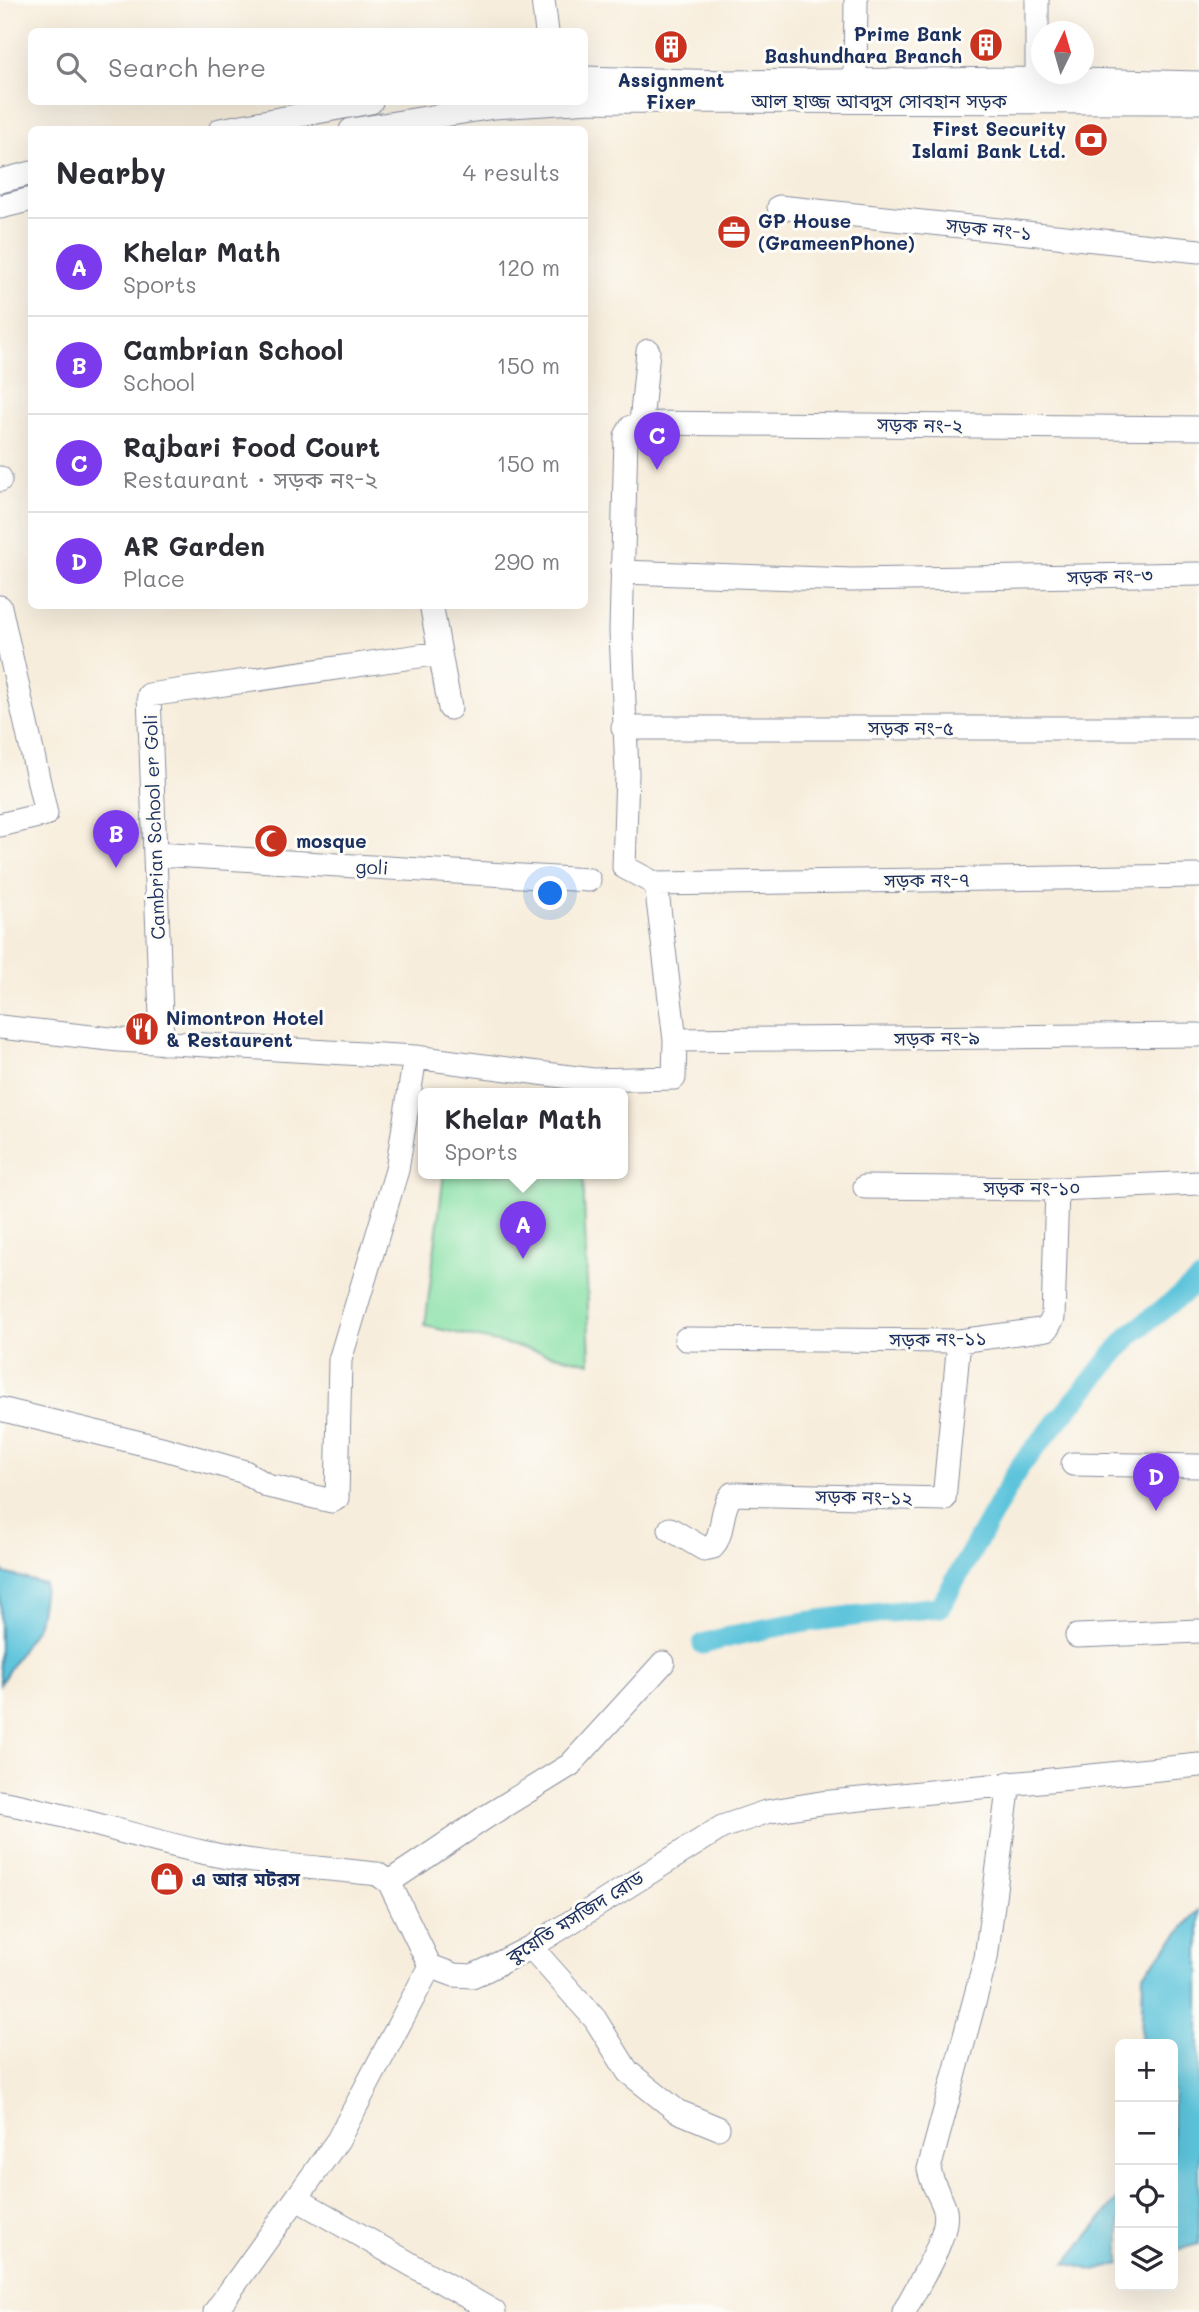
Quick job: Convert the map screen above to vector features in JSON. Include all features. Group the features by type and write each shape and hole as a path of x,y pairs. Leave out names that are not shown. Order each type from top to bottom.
{"street":[{"path":"543,0 546,28"},
{"path":"855,81 856,0"},
{"path":"1037,0 1037,21"},
{"path":"588,78 855,81 1031,79"},
{"path":"1094,80 1199,83"},
{"name":"আল হাজ্জ আবদুস সোবহান সড়ক","path":"588,101 1199,102"},
{"path":"242,126 355,105"},
{"name":"আল হাজ্জ আবদুস সোবহান সড়ক","path":"376,126 494,107 527,105"},
{"path":"0,181 28,174"},
{"path":"0,207 28,200"},
{"name":"সড়ক নং-১","path":"779,207 1199,251"},
{"path":"0,1027 162,1043 415,1056 593,1080 674,1078 675,1040 656,884 624,867 627,774 622,728 622,572 626,436 631,427 641,423 648,351"},
{"name":"সড়ক নং-২","path":"641,423 1199,428"},
{"name":"সড়ক নং-৩","path":"622,572 852,580 1199,574"},
{"path":"0,607 46,814 0,825"},
{"name":"Cambrian School er Goli","path":"162,1043 149,695 440,653 432,610 435,622 450,708"},
{"name":"সড়ক নং-৫","path":"622,728 1199,728"},
{"name":"goli","path":"156,854 589,880"},
{"name":"সড়ক নং-৭","path":"656,884 1199,876"},
{"name":"সড়ক নং-৯","path":"675,1040 1199,1035"},
{"path":"0,1409 165,1449 245,1472 268,1486 332,1501 337,1498 340,1360 397,1170 415,1056"},
{"name":"সড়ক নং-১০","path":"865,1187 1056,1189 1199,1183"},
{"name":"সড়ক নং-১১","path":"686,1339 959,1341 1047,1329 1054,1318 1056,1189"},
{"name":"সড়ক নং-১২","path":"670,1529 704,1549 713,1548 719,1539 723,1505 732,1494 944,1499 959,1341"},
{"path":"1073,1464 1199,1466"},
{"path":"1077,1636 1199,1631"},
{"path":"389,1882 570,1765 663,1663"},
{"name":"কুয়েতি মসজিদ রোড","path":"430,1966 454,1975 472,1976 531,1947 722,1827 766,1812 821,1803 1199,1765"},
{"path":"904,2312 942,2235 946,2211 932,2186 929,2169 986,1958 1009,1783"},
{"path":"0,1802 41,1809 200,1851 270,1865 377,1874 389,1882 430,1966 338,2140 215,2312"},
{"path":"531,1947 596,2019 628,2072 677,2110 718,2128"},
{"path":"297,2199 494,2312"}],"green space":[{"path":"443,1179 583,1179 590,1363 425,1326"}],"water":[{"path":"0,1564 4,1573 45,1584 38,1624 0,1684"},
{"path":"1199,1910 1199,2244 1178,2250 1178,2039 1141,2039 1143,1975"},
{"path":"1115,2202 1115,2265 1095,2271 1066,2263"}],"waterway":[{"path":"703,1644 791,1624 940,1607 1020,1466 1130,1335 1199,1281"}],"place":[{"name":"Prime Bank Bashundhara Branch","path":"986,45"},
{"name":"Assignment Fixer","path":"671,47"},
{"name":"First Security Islami Bank Ltd.","path":"1091,140"},
{"name":"GP House (GrameenPhone)","path":"734,232"},
{"name":"Rajbari Food Court","path":"657,470"},
{"name":"mosque","path":"271,841"},
{"name":"Cambrian School","path":"116,868"},
{"name":"Nimontron Hotel & Restaurent","path":"142,1029"},
{"name":"Khelar Math","path":"523,1259"},
{"name":"AR Garden","path":"1156,1511"},
{"name":"এ আর মটরস","path":"167,1879"}]}
